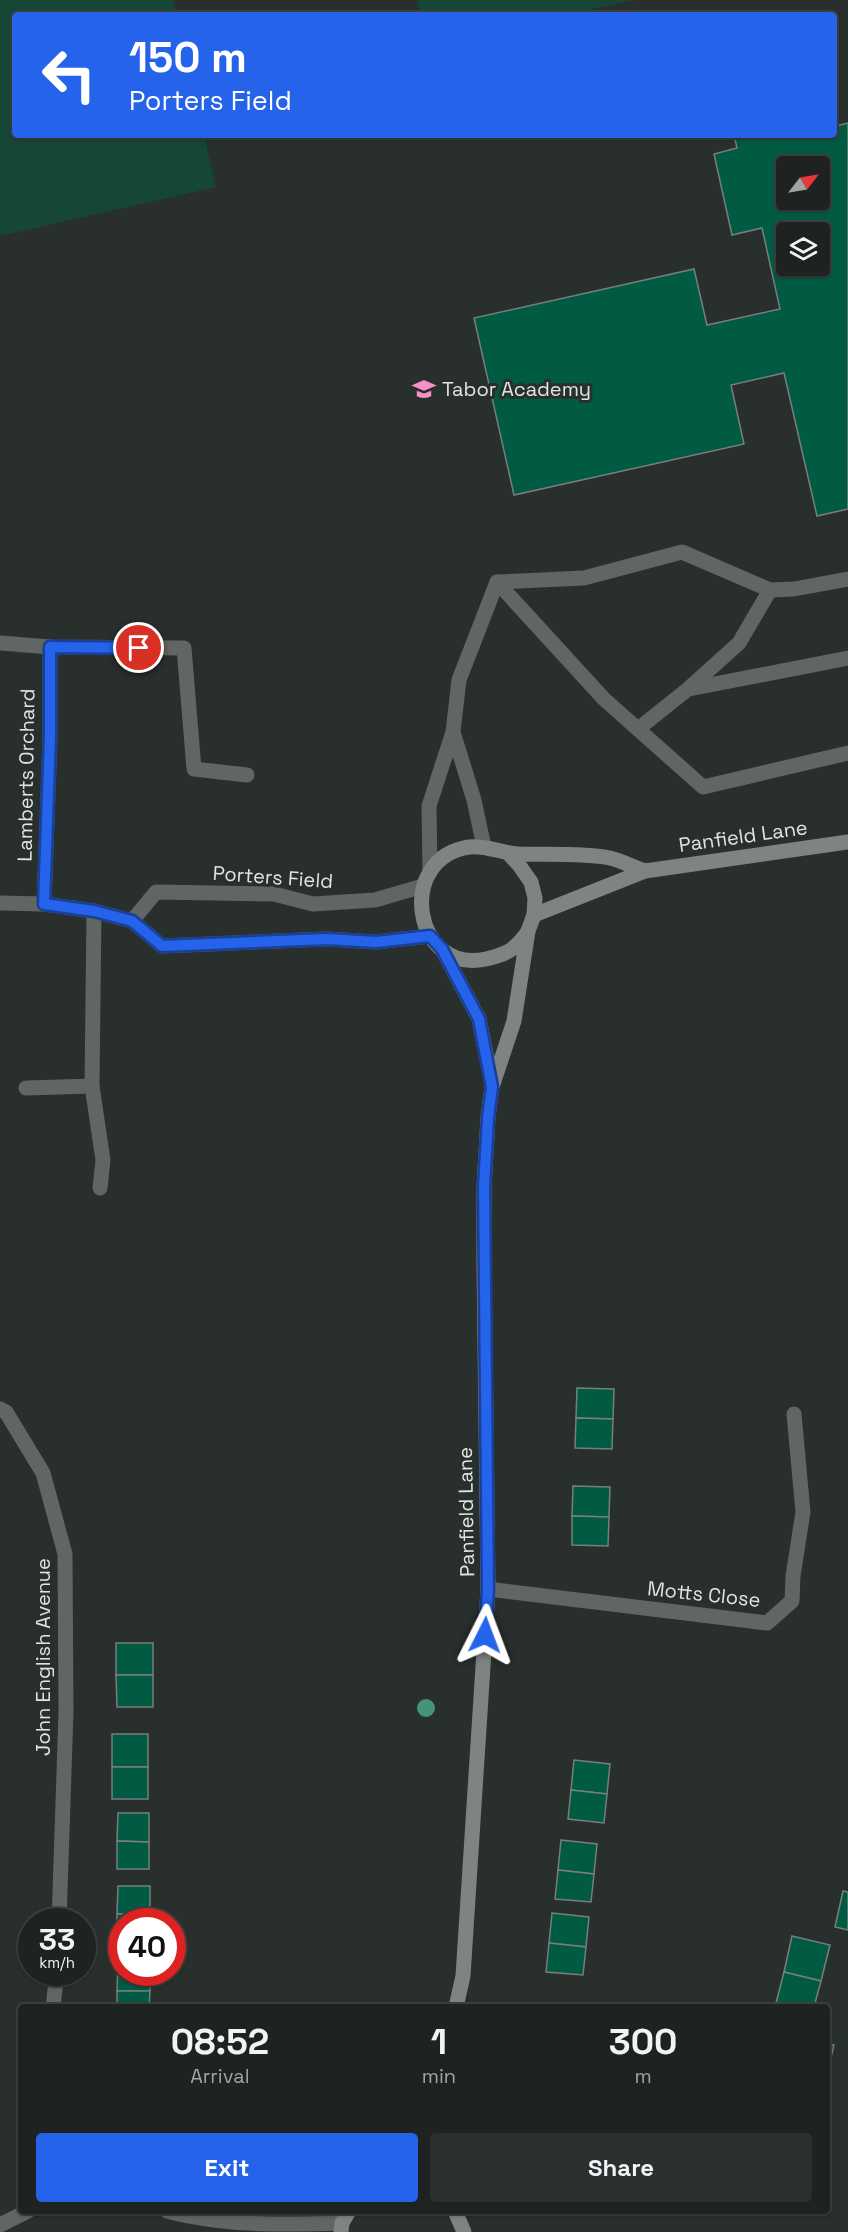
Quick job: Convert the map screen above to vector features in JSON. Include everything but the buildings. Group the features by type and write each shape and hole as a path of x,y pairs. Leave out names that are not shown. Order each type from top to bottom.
{"street":[{"path":"497,582 584,578 682,552 770,590 794,589 848,579"},
{"path":"497,582 604,699 703,787 848,753"},
{"path":"427,879 429,806 453,732 459,680 497,582"},
{"path":"638,729 688,689 739,643 770,590"},
{"path":"0,643 50,647 184,648 194,769 247,775"},
{"name":"Lamberts Orchard","path":"44,904 50,737 50,647"},
{"path":"688,689 848,658"},
{"path":"453,732 474,800 484,847"},
{"name":"Panfield Lane","path":"534,915 645,871 848,842"},
{"name":"Panfield Lane","path":"492,1087 479,1019 442,949 430,936 422,920 420,902 427,879 440,861 453,852 468,847 484,847 508,853 610,858 645,871"},
{"name":"Panfield Lane","path":"457,2004 463,1976 488,1589 484,1187 488,1118 492,1087 514,1021 528,931 534,915 535,898 531,882 508,853"},
{"name":"Porters Field","path":"132,921 156,892 274,894 313,904 375,900 427,879"},
{"path":"0,903 44,904 94,911 132,921 162,946 327,939 376,942 430,936"},
{"path":"94,911 92,1086 103,1160 100,1188"},
{"name":"Panfield Lane","path":"442,949 458,957 475,961 505,955 518,945 528,931"},
{"path":"26,1088 92,1086"},
{"name":"John English Avenue","path":"0,1409 6,1412 43,1473 65,1554 66,1712 59,1908"},
{"name":"Motts Close","path":"488,1589 766,1623 792,1601 793,1576 803,1512 795,1414"},
{"path":"53,2004 55,1986"},
{"path":"0,2225 22,2214"},
{"path":"177,2214 280,2225 344,2222"},
{"path":"456,2214 464,2232"}],"green space":[{"path":"0,0 173,0 175,12 12,12 12,138 205,138 216,187 0,236"},
{"path":"417,0 635,0 580,12 420,12"}],"place":[{"name":"Tabor Academy","path":"424,389"}],"route":[{"path":"139,648 50,647 50,737 44,904 94,911 132,921 162,946 327,939 376,942 430,936 442,949 479,1019 492,1087 484,1187 488,1589 485,1635"}]}
